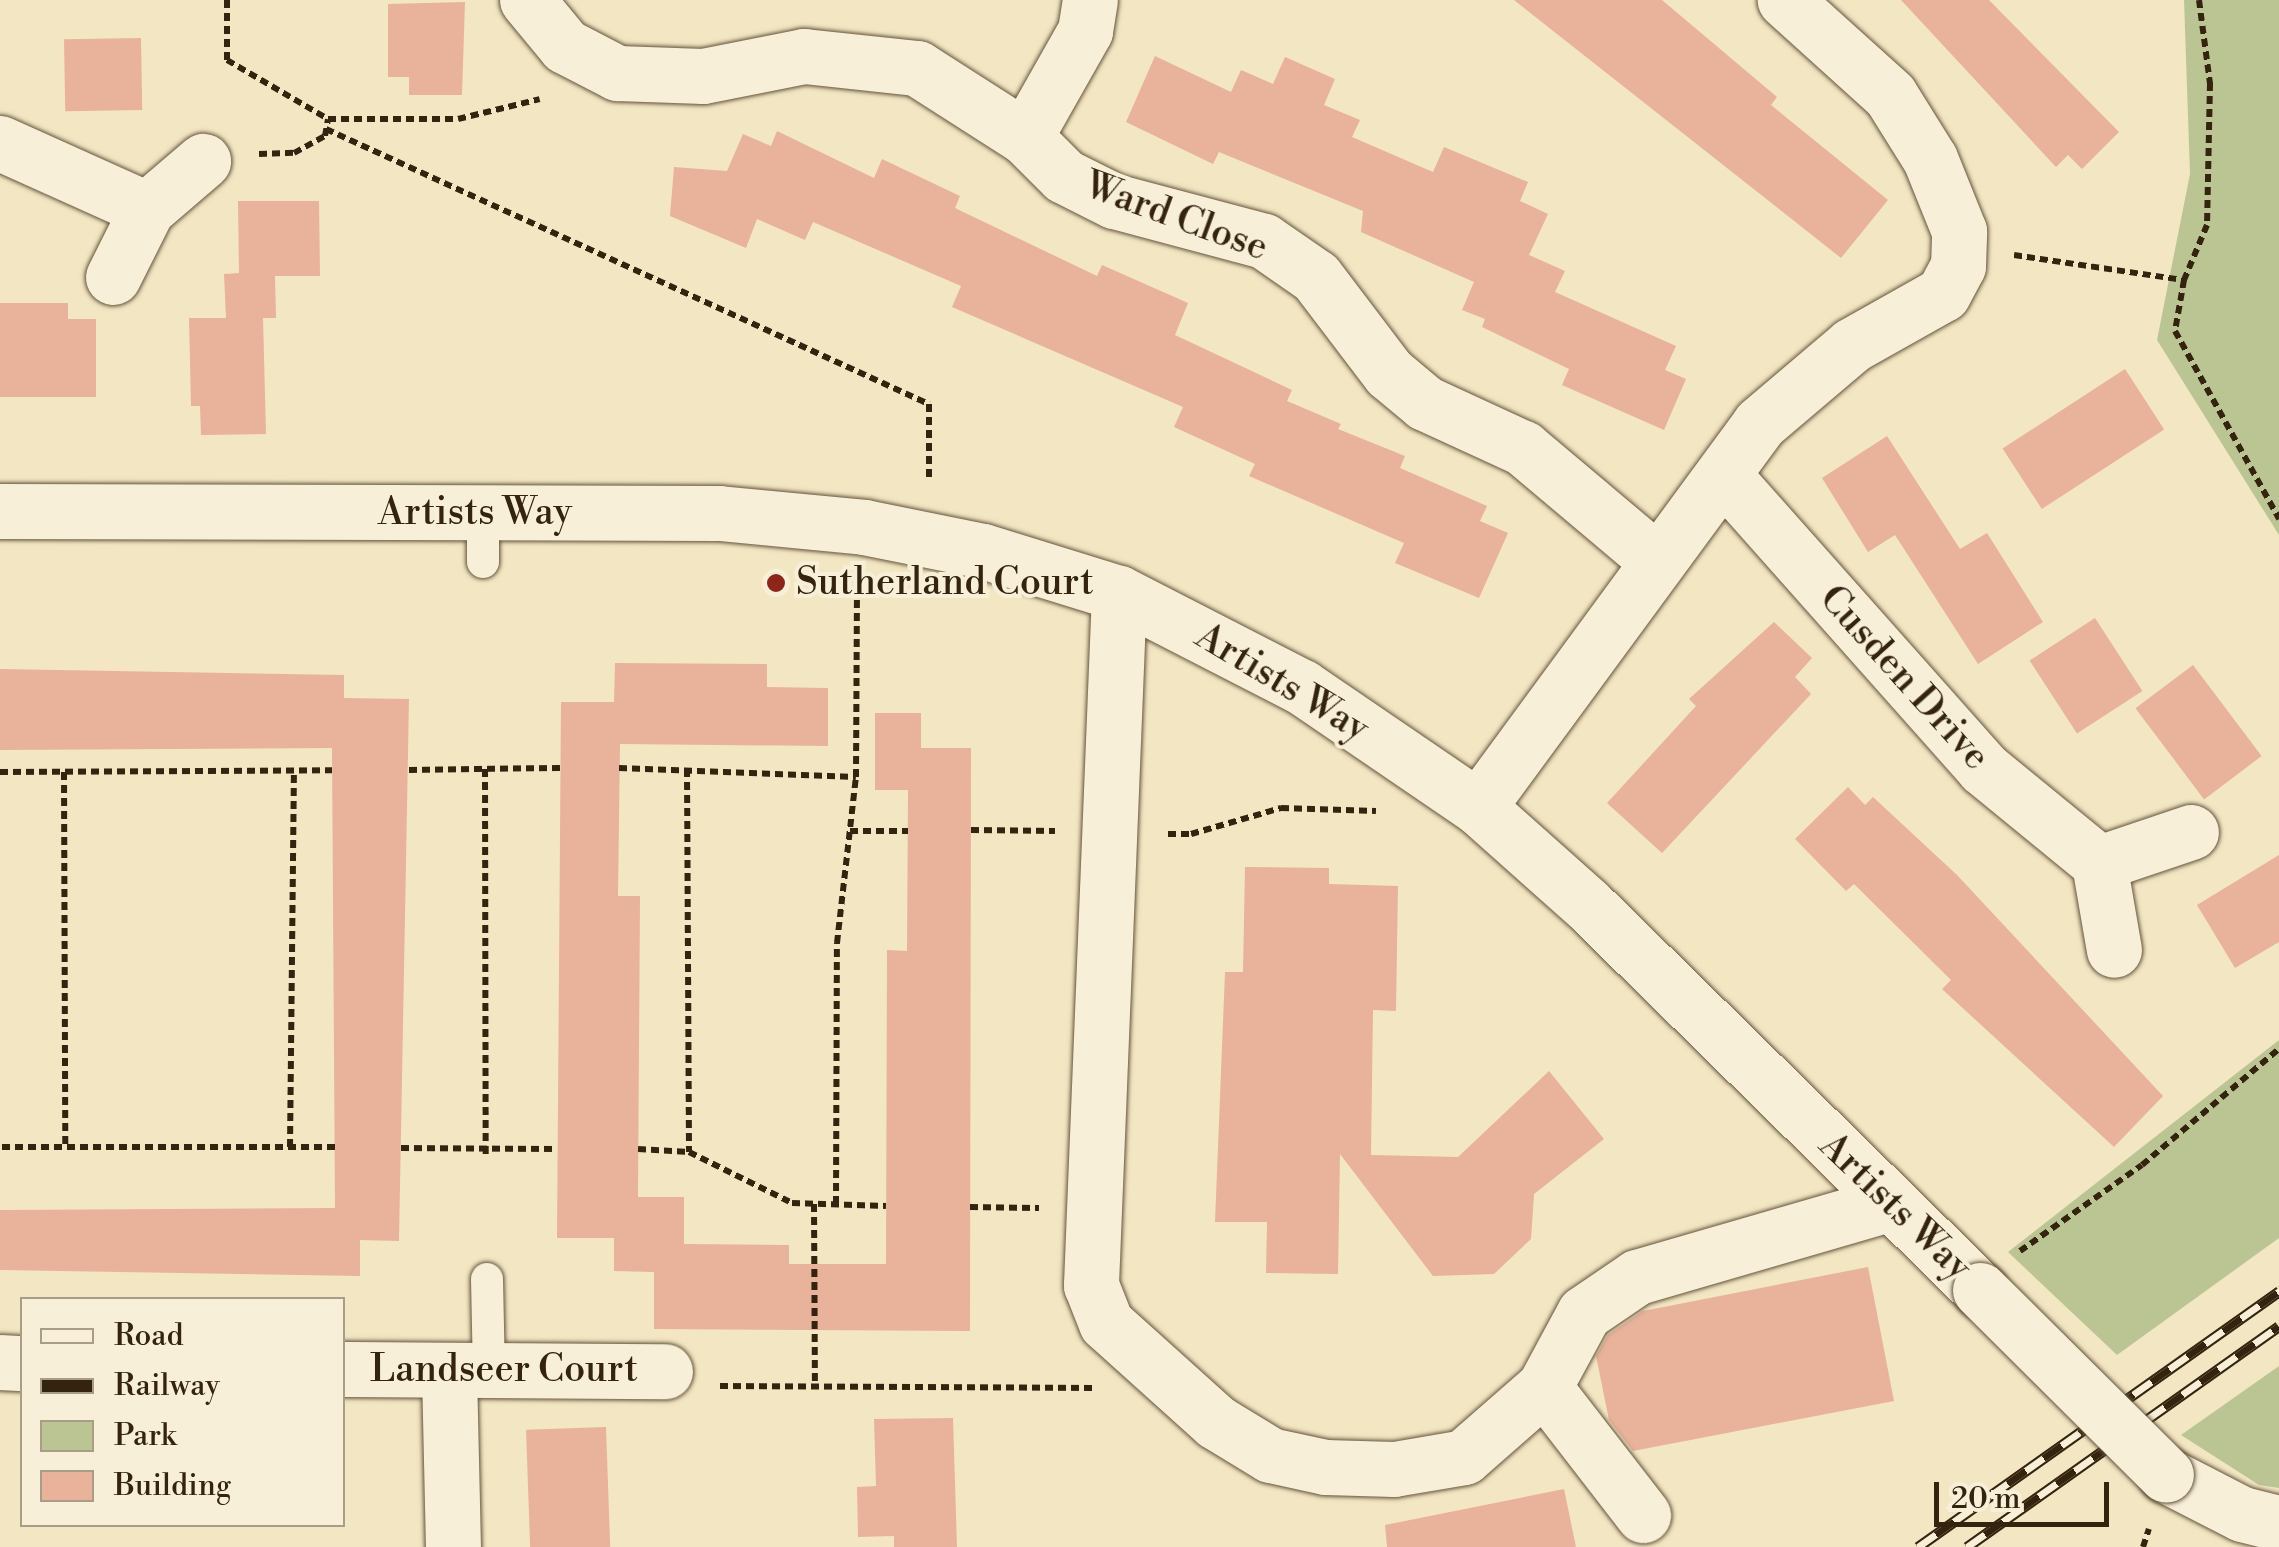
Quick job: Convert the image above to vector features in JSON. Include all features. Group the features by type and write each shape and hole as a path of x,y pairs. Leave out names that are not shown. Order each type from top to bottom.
{"street":[{"name":"Ward Close","path":"527,0 566,46 617,73 703,76 804,56 861,58 917,68 1026,137 1064,176 1114,202 1264,242 1316,276 1388,373 1425,403 1523,448 1657,561"},
{"path":"1026,137 1085,31 1090,0"},
{"path":"1478,807 1657,561 1725,478 1759,424 1801,383 1944,294 1959,246 1930,158 1890,95 1785,0"},
{"path":"0,143 146,209"},
{"path":"114,276 146,209 204,160"},
{"name":"Cusden Drive","path":"1725,478 1983,768 2099,863"},
{"name":"Artists Way","path":"0,511 483,538 719,512 858,527 928,540 1119,592 1302,687 1478,807 1891,1203 2166,1475 2242,1514 2279,1522"},
{"path":"1119,592 1091,1209 1091,1285 1106,1323 1270,1454 1326,1467 1394,1469 1464,1456 1544,1387 1584,1313 1636,1277 1891,1203"},
{"path":"2114,950 2099,863 2192,832"},
{"name":"Landseer Court","path":"345,1370 665,1371"},
{"path":"453,1547 469,1371"},
{"path":"1544,1387 1643,1515"}],"lane":[{"path":"469,1371 487,1279"}],"path":[{"path":"227,0 227,60 328,118 458,118 617,73"},
{"path":"2199,0 2210,84 2208,225 2184,280 2175,331 2279,519"},
{"path":"204,160 294,153 326,129 328,118"},
{"path":"326,129 928,404 928,540"},
{"path":"1959,246 2184,280"},
{"path":"836,1204 837,942 856,777 858,527"},
{"path":"409,770 560,768"},
{"path":"619,768 856,777"},
{"path":"485,769 486,1159"},
{"path":"687,769 689,1152"},
{"path":"290,1148 294,770"},
{"path":"0,772 332,770"},
{"path":"64,772 65,1148"},
{"path":"972,830 1191,834 1281,808 1393,811"},
{"path":"850,832 908,832"},
{"path":"1976,1287 2142,1165 2279,1049"},
{"path":"2,1148 334,1148"},
{"path":"401,1148 558,1149"},
{"path":"638,1149 689,1152 792,1203 886,1206"},
{"path":"814,1204 815,1389"},
{"path":"970,1207 1091,1209"},
{"path":"665,1371 686,1385 1203,1397"}],"green space":[{"path":"2184,0 2279,0 2279,535 2157,340 2190,174"},
{"path":"2279,1040 2279,1238 2117,1355 2008,1252"},
{"path":"2279,1366 2279,1488 2259,1485 2181,1435"}],"building":[{"path":"1514,0 1662,0 1777,97 1771,105 1888,200 1841,258"},
{"path":"1901,0 1989,0 2119,132 2082,169 2068,155 2056,167"},
{"path":"465,2 462,95 409,95 409,77 388,77 388,4"},
{"path":"141,38 142,110 65,111 64,39"},
{"path":"1155,56 1231,92 1241,70 1273,84 1285,57 1335,79 1324,105 1360,120 1352,137 1433,172 1444,147 1528,182 1520,201 1548,214 1529,255 1565,271 1555,292 1676,346 1665,370 1686,379 1664,430 1562,385 1569,369 1482,327 1485,319 1462,310 1474,282 1361,232 1363,211 1219,152 1213,164 1126,122"},
{"path":"777,131 874,178 882,159 960,196 955,208 1097,276 1102,265 1188,303 1175,335 1292,390 1287,401 1341,424 1338,429 1405,456 1400,468 1487,506 1480,521 1508,533 1479,598 1395,563 1404,543 1249,476 1255,464 1174,427 1183,407 952,307 961,286 813,222 805,240 757,219 746,248 670,216 674,167 727,171 743,134 771,146"},
{"path":"238,201 319,201 320,276 275,276 276,318 263,318 266,434 201,435 200,406 191,406 189,318 226,318 224,274 239,273"},
{"path":"0,303 68,303 68,319 96,319 96,397 0,397"},
{"path":"2125,369 2164,429 2042,509 2003,449"},
{"path":"1887,436 1960,549 1987,533 2043,622 1978,664 1895,535 1868,552 1822,478"},
{"path":"2095,618 2142,691 2077,733 2030,660"},
{"path":"1774,622 1812,658 1795,677 1811,694 1662,853 1607,803 1696,706 1689,699"},
{"path":"615,663 767,664 767,687 828,688 828,746 620,744 618,896 640,896 638,1197 684,1197 684,1244 789,1245 789,1264 886,1264 887,950 907,951 908,790 875,790 875,713 921,713 921,748 971,748 970,1331 654,1329 654,1272 614,1271 614,1238 557,1238 561,702 614,702"},
{"path":"2193,665 2262,756 2204,799 2135,708"},
{"path":"0,669 344,675 344,698 409,699 399,1241 360,1240 360,1276 0,1270 0,1210 335,1208 332,748 0,750"},
{"path":"1848,787 1865,805 1873,797 1957,875 2163,1096 2114,1147 1942,989 1951,980 1854,884 1846,891 1795,839"},
{"path":"2279,855 2279,942 2235,968 2197,905"},
{"path":"1245,867 1329,868 1329,884 1398,886 1396,1011 1373,1010 1371,1155 1458,1157 1549,1071 1604,1139 1534,1194 1531,1239 1494,1274 1433,1276 1340,1154 1338,1274 1266,1273 1267,1222 1215,1222 1225,972 1243,972"},
{"path":"1868,1267 1894,1401 1633,1451 1609,1420 1596,1356 1608,1335 1643,1311"},
{"path":"953,1418 957,1547 894,1547 894,1536 858,1537 857,1487 876,1486 874,1419"},
{"path":"606,1427 610,1547 530,1547 526,1430"},
{"path":"1564,1489 1576,1547 1387,1547 1385,1525"}],"railway":[{"path":"1918,1547 2279,1291"},
{"path":"1967,1547 2279,1326"}],"place":[{"name":"Sutherland Court","path":"776,583"}]}
